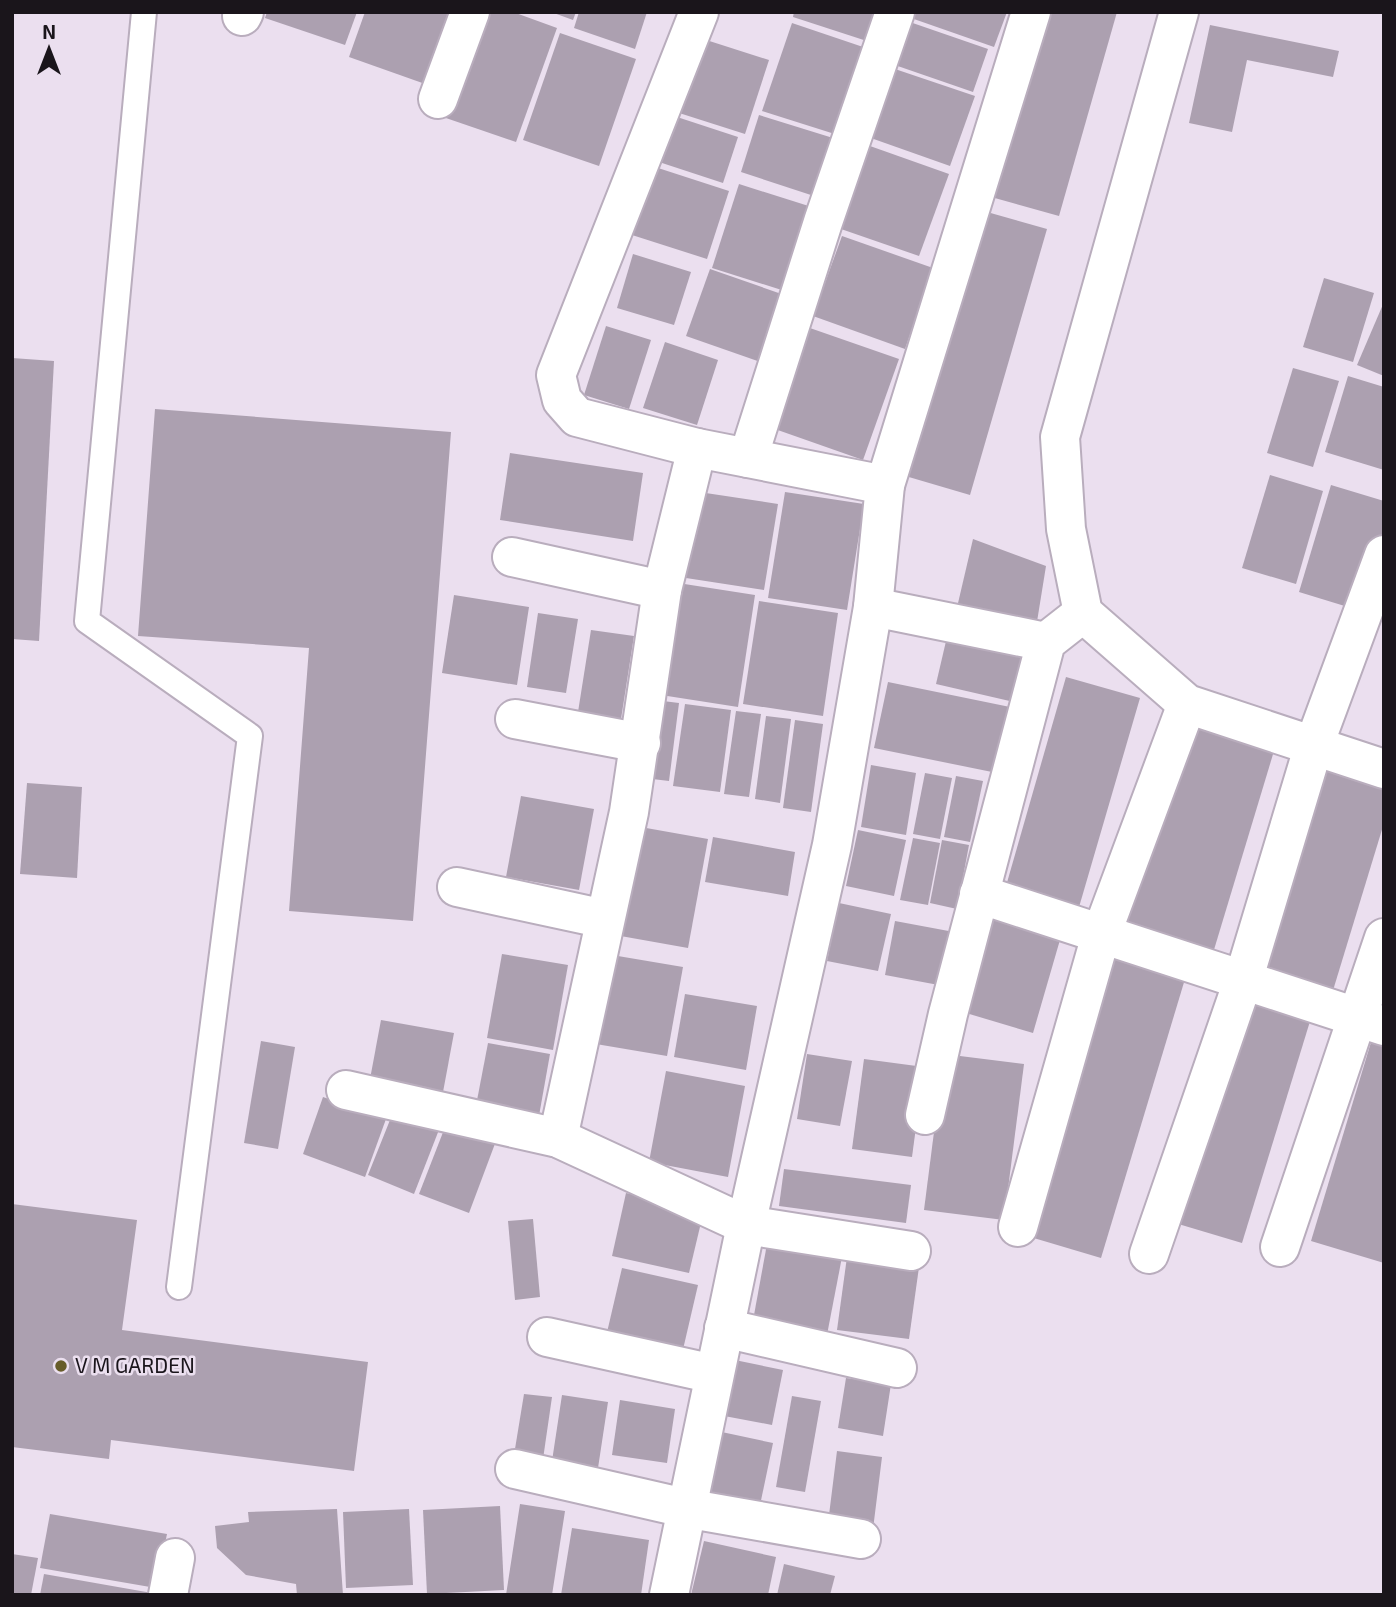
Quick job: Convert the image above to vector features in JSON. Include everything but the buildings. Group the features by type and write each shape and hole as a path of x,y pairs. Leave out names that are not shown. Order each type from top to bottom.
{"street":[{"path":"438,99 470,12"},
{"path":"699,12 556,374 562,400 577,417 696,448 885,485"},
{"path":"748,458 823,222 895,12"},
{"path":"669,1595 746,1225 832,845 873,607 885,485 1031,12"},
{"path":"1179,12 1060,436 1066,529 1083,613 1187,704 1384,769"},
{"path":"558,1138 641,743 662,590 696,448"},
{"path":"1149,1254 1243,981 1314,745 1371,631 1384,555"},
{"path":"512,556 662,590"},
{"path":"873,607 1046,642"},
{"path":"925,1115 979,894 1046,642 1083,613"},
{"path":"1018,1227 1101,935 1187,704"},
{"path":"515,719 641,743"},
{"path":"457,887 605,919"},
{"path":"979,894 1369,1022"},
{"path":"1280,1247 1369,1022 1384,938"},
{"path":"346,1090 558,1138 746,1225 911,1251"},
{"path":"724,1328 897,1368"},
{"path":"547,1338 714,1374"},
{"path":"515,1469 685,1508 861,1539"}],"lane":[{"path":"144,12 87,621 250,736 179,1287"}],"place":[{"name":"V M GARDEN","path":"61,1366"}]}
